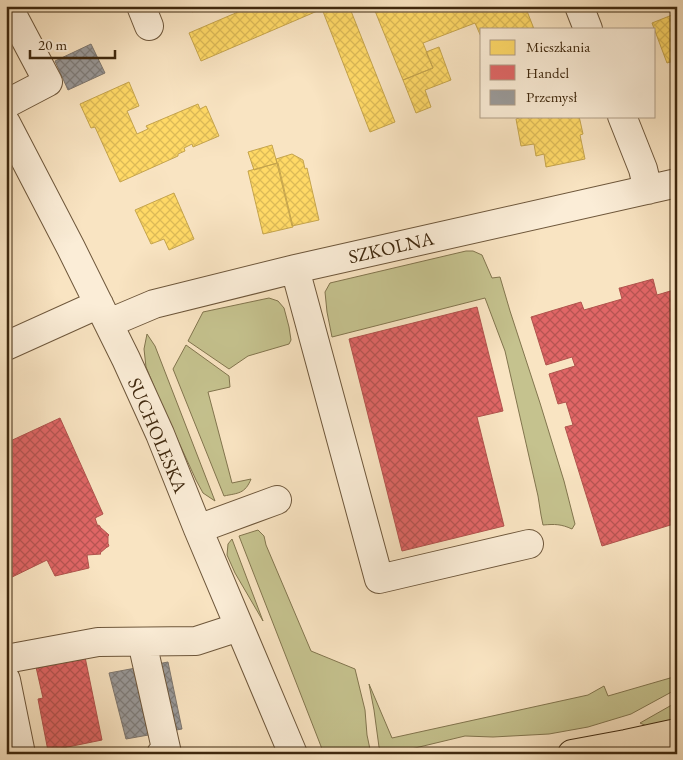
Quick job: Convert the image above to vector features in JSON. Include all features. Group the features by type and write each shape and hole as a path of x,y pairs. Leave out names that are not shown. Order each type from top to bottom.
{"main road":[{"path":"572,754 677,733"}],"street":[{"path":"579,6 588,28"},
{"path":"6,13 12,14 48,82 6,104"},
{"path":"623,118 643,169 648,190"},
{"name":"SUCHOLESKA","path":"6,123 104,314 160,434 293,754"},
{"name":"SZKOLNA","path":"6,346 104,314 677,183"},
{"path":"295,269 378,579 529,544"},
{"path":"198,529 277,500"},
{"path":"6,659 98,642 196,641 239,627"},
{"path":"142,642 167,753 161,754"},
{"path":"6,680 21,754"}],"shaded area":[{"path":"466,251 473,251 482,255 492,278 500,277 564,481 575,524 572,529 558,525 543,525 505,351 485,298 332,337 325,292 330,283"},
{"path":"269,298 278,301 284,308 291,340 289,344 248,356 229,369 188,341 203,312"},
{"path":"147,334 155,346 215,501 203,493 196,480 146,367 144,349"},
{"path":"186,345 229,376 230,387 208,392 232,483 251,479 244,490 237,493 224,496 173,369"},
{"path":"258,530 264,536 266,545 311,651 355,669 365,710 371,754 324,754 239,536"},
{"path":"232,539 263,621 235,573 227,555 228,544"},
{"path":"677,676 677,689 631,714 588,727 549,734 493,737 465,736 390,754 383,754 379,747 369,684 392,738 588,695 604,686 608,696"},
{"path":"677,702 677,723 651,728 640,723"}],"building: Mieszkania":[{"path":"190,6 206,6 192,12"},
{"path":"252,6 349,6 395,122 370,132 322,9 201,61 189,33"},
{"path":"373,6 525,6 534,28 480,28 480,34 475,23 423,43 433,68 403,80"},
{"path":"677,13 677,60 667,63 656,34 656,28 654,28 652,23"},
{"path":"439,47 451,80 425,90 431,107 416,113 403,80 433,68 426,52"},
{"path":"129,82 139,106 127,111 137,134 148,129 146,126 198,104 200,109 206,106 219,136 193,147 192,144 184,148 185,151 178,154 178,156 120,182 95,127 91,128 80,104"},
{"path":"579,118 583,134 580,135 585,159 546,167 544,154 536,156 534,144 521,146 516,119"},
{"path":"272,145 277,163 254,170 248,152"},
{"path":"292,154 303,160 305,169 307,168 319,220 292,226 276,159"},
{"path":"278,163 293,227 263,234 248,171"},
{"path":"174,193 194,239 169,250 164,239 151,244 135,210"}],"building: Handel":[{"path":"653,279 657,295 677,289 677,523 602,546 565,427 573,425 566,402 558,404 549,374 575,366 572,357 546,365 531,317 581,302 584,310 622,299 619,288"},
{"path":"477,307 503,411 477,417 504,526 402,551 349,339"},
{"path":"60,418 103,514 95,518 98,527 98,525 109,535 109,545 101,554 87,555 89,568 55,576 47,560 6,580 6,443"},
{"path":"85,657 102,740 48,751 38,699 43,698 36,667"}],"building: Przemysł":[{"path":"91,44 105,73 68,90 55,61"},
{"path":"168,662 182,729 126,739 109,673"}]}
